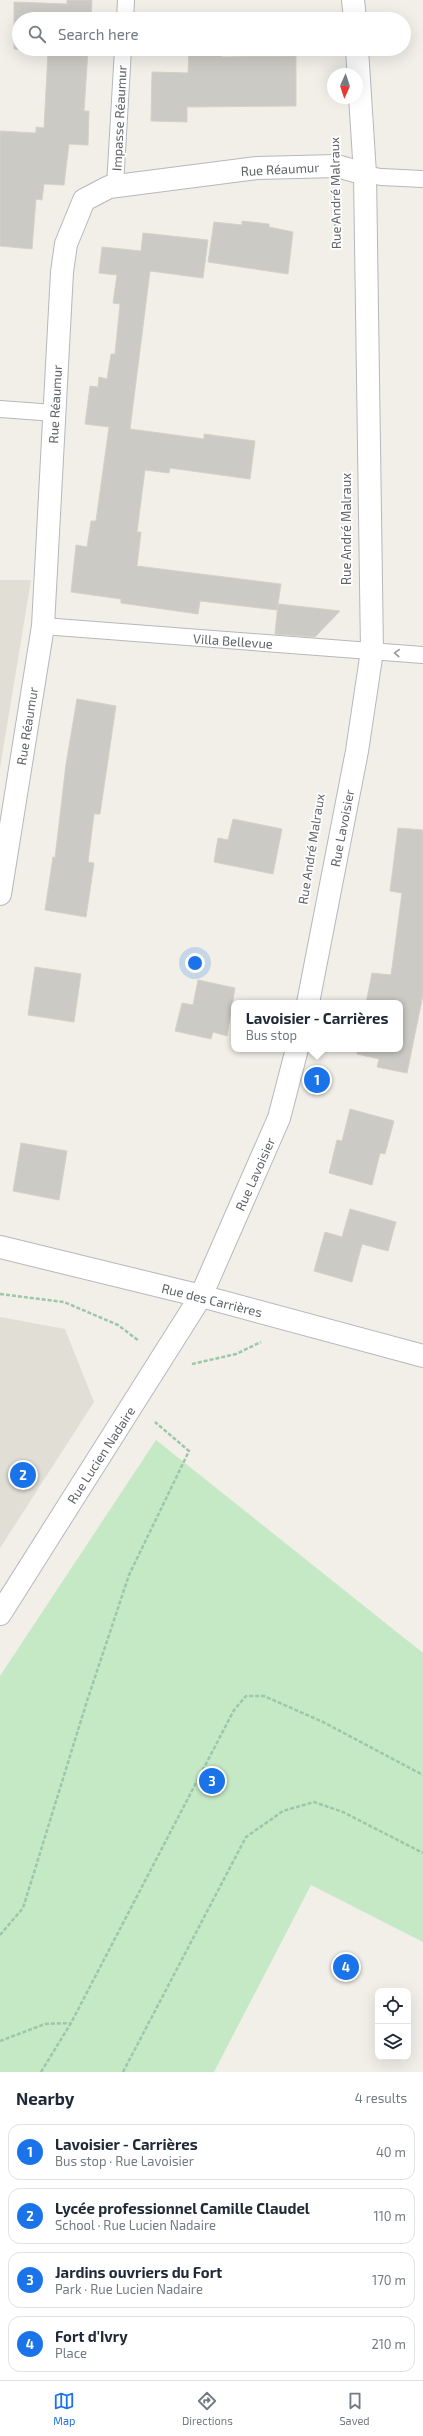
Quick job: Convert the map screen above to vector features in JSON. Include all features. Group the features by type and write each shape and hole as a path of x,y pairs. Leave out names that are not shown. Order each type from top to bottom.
{"street":[{"path":"353,0 354,12"},
{"name":"Rue André Malraux","path":"357,56 365,174 372,651"},
{"name":"Rue Réaumur","path":"0,894 43,626 62,272 66,244 84,200 115,186 257,168 337,166 365,174"},
{"name":"Rue Lavoisier","path":"309,1000 357,751 372,651"},
{"name":"Rue Lavoisier","path":"201,1296 279,1118 296,1052"},
{"name":"Rue des Carrières","path":"0,1247 201,1296 423,1356"},
{"name":"Rue Lucien Nadaire","path":"0,1614 201,1296"}],"lane":[{"path":"125,12 126,0"},
{"name":"Impasse Réaumur","path":"115,186 123,56"},
{"path":"365,174 381,177 423,179"},
{"path":"0,409 54,413"},
{"name":"Villa Bellevue","path":"43,626 423,655"}],"path":[{"name":"Rue André Malraux","path":"336,252 333,207 337,166"},
{"path":"0,1294 64,1302 118,1325 163,1358"},
{"path":"0,1935 23,1908 87,1701 129,1574 189,1451 134,1404"},
{"path":"41,2072 71,2023 234,1710 246,1696 264,1696 323,1722 423,1775"},
{"path":"123,2072 246,1837 283,1811 314,1802 343,1812 423,1853"},
{"path":"0,2041 45,2024 71,2023"}],"shaded area":[{"path":"0,580 31,580 0,768"},
{"path":"0,1317 65,1329 94,1402 0,1548"}],"green space":[{"path":"156,1440 423,1653 423,1942 311,1885 214,2072 0,2072 0,1676"}],"building":[{"path":"67,0 92,0 91,12 14,12 14,2 67,4"},
{"path":"48,56 88,56 84,111 89,111 88,145 69,144 64,185 44,184 42,200 36,199 32,249 0,246 0,131 36,133 36,127 44,128"},
{"path":"189,56 296,56 296,106 187,107 187,122 151,121 152,72 188,73"},
{"path":"242,221 269,224 269,227 293,232 288,274 208,262 214,222 242,225"},
{"path":"143,233 208,240 203,278 150,271 130,429 204,439 204,434 255,441 250,479 170,468 169,473 145,470 137,532 141,532 137,566 281,584 277,610 200,601 198,614 121,603 121,599 71,592 76,545 87,547 91,521 96,521 109,427 85,424 90,386 98,387 99,377 107,379 111,354 115,354 120,304 113,303 117,275 99,273 102,247 141,251"},
{"path":"278,604 340,611 315,637 275,634"},
{"path":"77,699 116,706 100,814 94,814 88,862 94,863 86,917 45,910 53,857 55,858 66,764"},
{"path":"233,819 282,829 273,874 214,862 218,838 228,840"},
{"path":"398,828 423,830 423,995 407,1073 377,1067 379,1059 357,1054 357,1052 403,1052 403,1000 367,1000 372,973 391,975 402,893 390,891"},
{"path":"35,967 81,974 74,1022 28,1015"},
{"path":"198,980 235,988 233,1000 231,1000 231,1012 227,1036 213,1032 211,1039 175,1031 182,1003 193,1005"},
{"path":"350,1109 394,1121 385,1154 380,1153 372,1185 329,1173 337,1140 342,1141"},
{"path":"21,1143 67,1151 59,1200 13,1191"},
{"path":"350,1209 396,1222 388,1251 362,1244 352,1282 314,1271 325,1232 342,1237"}],"place":[{"name":"Lavoisier - Carrières","path":"317,1080"},
{"name":"Lycée professionnel Camille Claudel","path":"23,1475"},
{"name":"Jardins ouvriers du Fort","path":"212,1781"},
{"name":"Fort d'Ivry","path":"346,1967"}]}
